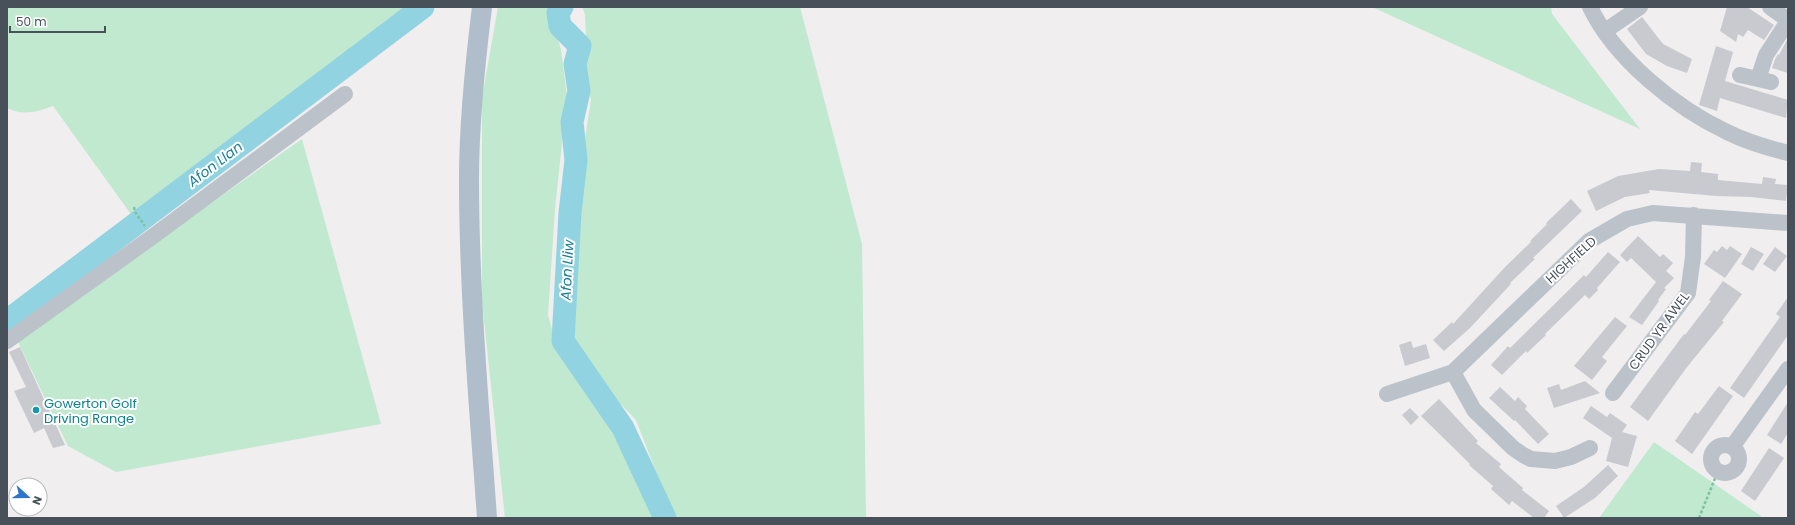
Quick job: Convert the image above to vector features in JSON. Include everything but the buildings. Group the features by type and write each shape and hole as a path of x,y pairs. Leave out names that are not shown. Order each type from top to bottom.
{"main road":[{"path":"482,8 473,86 469,178 476,375 487,518"}],"street":[{"path":"1590,7 1609,38 1644,75 1686,108 1728,132 1765,147 1788,153"},
{"path":"1605,31 1640,7"},
{"path":"1740,75 1765,81 1766,55 1788,20 1770,7"},
{"path":"7,341 152,237 344,94"},
{"name":"HIGHFIELD","path":"1387,394 1453,372 1589,241 1627,219 1653,213 1788,223"},
{"name":"CRUD YR AWEL","path":"1613,393 1688,293 1693,257 1694,215"},
{"path":"1718,471 1711,464 1712,454 1718,446 1728,445 1732,447 1788,369"},
{"path":"1453,372 1474,410 1513,448 1523,455 1531,459 1555,462 1571,457 1590,448"}],"path":[{"path":"134,208 135,212 148,230"},
{"path":"1698,518 1718,471"}],"green space":[{"path":"7,7 408,7 285,98 133,217 53,106 30,112 19,112 7,108"},
{"path":"498,7 552,7 553,20 561,50 567,96 555,209 548,315 554,336 562,352 639,476 655,518 505,518 482,301 482,98"},
{"path":"582,7 800,7 862,244 866,518 674,518 636,420 584,366 568,322 585,139 591,100 583,62 586,38 585,14"},
{"path":"1372,7 1551,7 1552,14 1640,129"},
{"path":"302,139 381,424 116,472 68,446 17,340"},
{"path":"1654,442 1761,516 1760,518 1599,518"}],"waterway":[{"name":"Afon Llan","path":"7,321 423,7"},
{"name":"Afon Lliw","path":"562,7 558,13 560,26 580,46 575,64 579,91 572,122 576,160 570,213 563,341 623,428 665,518"}],"place":[{"name":"Gowerton Golf Driving Range","path":"36,410"}]}
